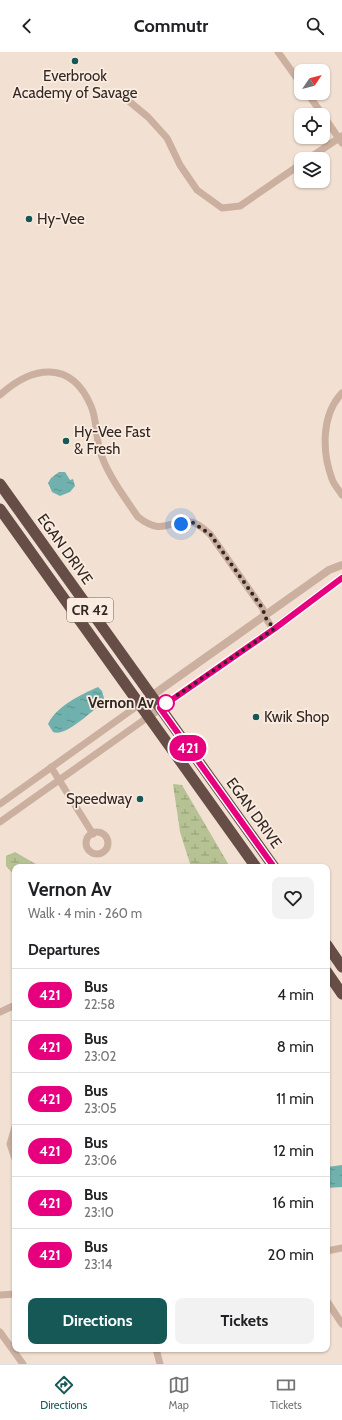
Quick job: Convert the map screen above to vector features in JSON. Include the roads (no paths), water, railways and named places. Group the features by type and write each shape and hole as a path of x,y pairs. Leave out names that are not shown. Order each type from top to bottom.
{"highway":[{"name":"EGAN DRIVE","path":"0,484 272,864"},
{"name":"EGAN DRIVE","path":"0,509 254,864"},
{"path":"330,949 342,967"},
{"path":"330,976 342,994"}],"street":[{"path":"278,52 294,74"},
{"path":"119,93 148,117 167,138 180,165 197,190 222,208 240,206 294,169"},
{"path":"320,152 341,139 330,124"},
{"path":"0,395 14,382 34,374 48,371 63,374 71,380 80,389 91,406 98,445 108,469 138,517 146,523 157,527 192,522 210,534 263,609 265,617 274,629"},
{"path":"342,393 329,414 326,428 326,454 332,480 342,495"},
{"path":"0,804 265,617 329,570 342,565"},
{"path":"0,822 274,629 342,578"},
{"path":"51,768 93,834"},
{"path":"0,1012 12,1006"},
{"path":"12,1138 10,1144 12,1150"},
{"path":"330,1250 342,1248"},
{"path":"0,1296 12,1294"},
{"path":"330,1306 342,1324"},
{"path":"0,1332 12,1349"},
{"path":"14,1352 23,1364"},
{"path":"157,1352 160,1364"}],"water":[{"path":"59,472 65,472 70,480 73,479 75,486 70,492 60,496 52,492 48,483 51,478"},
{"path":"98,687 102,691 104,698 102,704 78,723 64,731 58,733 53,732 48,724 63,706 77,697"},
{"path":"342,1165 342,1187 330,1188 330,1167"}],"place":[{"name":"Everbrook Academy of Savage","path":"75,61"},
{"name":"Hy-Vee","path":"29,219"},
{"name":"Hy-Vee Fast & Fresh","path":"66,441"},
{"name":"Vernon Av","path":"166,703"},
{"name":"Kwik Shop","path":"256,717"},
{"name":"Speedway","path":"140,799"}]}
